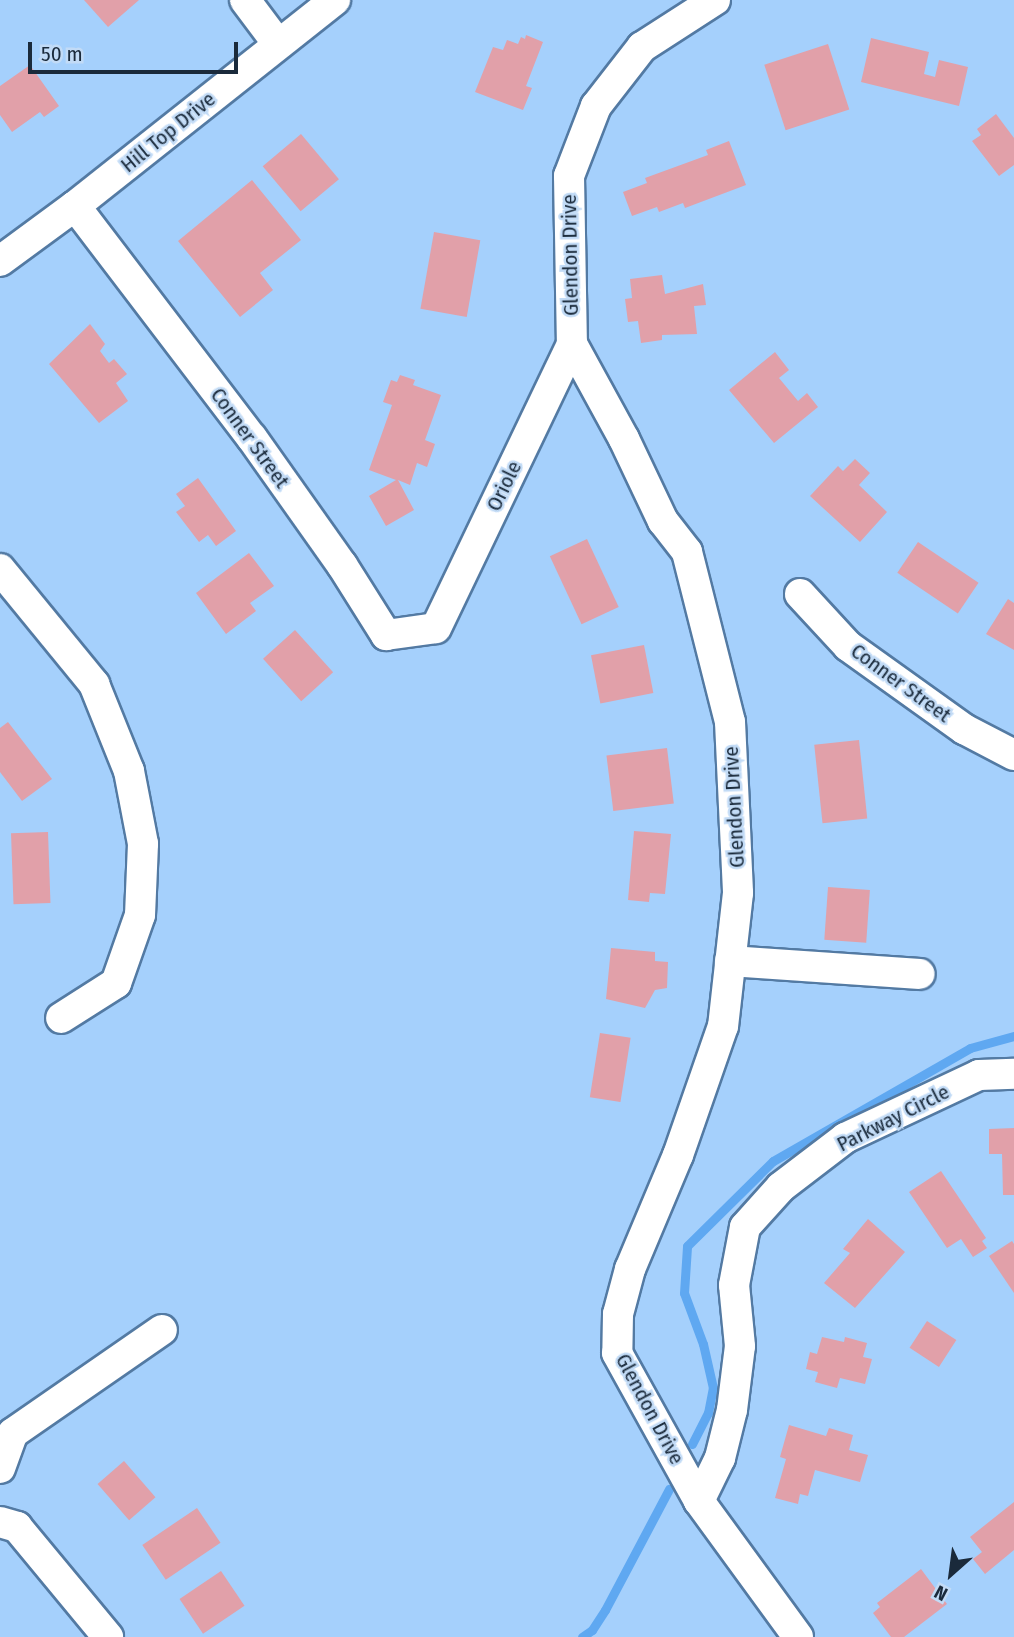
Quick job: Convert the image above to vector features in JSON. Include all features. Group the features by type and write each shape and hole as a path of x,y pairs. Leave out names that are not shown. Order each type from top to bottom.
{"street":[{"path":"245,0 278,44"},
{"name":"Hill Top Drive","path":"0,261 75,206 335,0"},
{"name":"Glendon Drive","path":"715,0 642,47 596,106 569,176 572,344 624,439 663,522 687,552 730,722 738,893 723,1026 678,1155 630,1269 618,1314 617,1353 699,1501 798,1637"},
{"name":"Conner Street","path":"75,206 253,438 342,565 386,635 436,628"},
{"name":"Oriole","path":"436,628 572,344"},
{"path":"0,569 94,684 130,771 143,844 140,915 116,983 61,1018"},
{"name":"Conner Street","path":"800,594 848,646 964,729 1014,755"},
{"path":"730,961 920,974"},
{"name":"Parkway Circle","path":"699,1501 720,1458 732,1410 740,1346 734,1285 745,1227 781,1187 845,1138 979,1075 1014,1074"},
{"path":"0,1468 13,1433 162,1330"},
{"path":"0,1522 17,1527 108,1637"}],"building":[{"path":"84,0 139,0 108,27"},
{"path":"526,35 543,42 526,86 532,88 523,110 475,92 493,47 503,50 507,40 518,44 521,37 525,39"},
{"path":"871,38 929,52 924,74 935,77 939,60 968,67 959,106 861,82"},
{"path":"828,44 849,110 786,130 764,65"},
{"path":"30,65 59,106 44,117 40,112 12,132 0,115 0,86"},
{"path":"996,114 1014,138 1014,165 999,176 972,141 981,135 977,129"},
{"path":"301,134 339,179 301,211 263,166"},
{"path":"729,141 746,185 685,208 683,203 659,212 657,207 632,216 623,192 647,183 645,178 708,155 706,150"},
{"path":"252,180 301,240 260,273 273,290 240,317 178,241"},
{"path":"434,232 480,240 467,317 420,309"},
{"path":"662,275 665,294 703,284 706,305 694,306 697,334 662,335 662,340 641,343 638,321 628,322 625,299 632,298 630,279"},
{"path":"90,324 105,344 100,351 109,363 114,359 127,374 116,383 128,401 99,423 49,364"},
{"path":"775,352 789,370 779,378 798,401 807,393 818,407 774,443 729,390"},
{"path":"400,375 415,380 413,385 441,395 425,440 435,444 427,467 417,463 410,485 398,480 414,510 386,526 369,496 396,480 369,470 392,405 383,402 391,380 397,382"},
{"path":"855,459 870,473 859,485 887,512 860,542 810,496 838,466 843,471"},
{"path":"198,478 236,531 216,546 208,535 199,542 176,512 185,506 176,494"},
{"path":"587,539 619,607 582,624 550,556"},
{"path":"918,542 979,583 958,613 897,573"},
{"path":"249,553 274,586 250,603 256,611 226,634 196,593"},
{"path":"1008,599 1014,603 1014,650 986,634"},
{"path":"295,630 333,672 301,701 263,659"},
{"path":"644,645 653,693 600,703 591,655"},
{"path":"8,722 52,779 22,801 0,772 0,728"},
{"path":"859,740 867,819 823,823 814,745"},
{"path":"667,748 674,804 613,811 606,755"},
{"path":"634,831 671,834 665,894 650,893 649,902 628,900"},
{"path":"48,832 50,903 14,904 11,833"},
{"path":"828,887 870,890 866,943 824,940"},
{"path":"611,948 655,952 655,961 668,962 667,988 655,990 645,1008 606,999"},
{"path":"600,1033 631,1038 620,1102 590,1097"},
{"path":"1014,1128 1014,1195 1003,1195 1002,1154 989,1154 989,1129"},
{"path":"941,1171 986,1238 982,1241 987,1248 973,1257 961,1239 947,1248 909,1192"},
{"path":"868,1219 905,1252 855,1308 824,1283 850,1253 843,1249"},
{"path":"1012,1241 1014,1244 1014,1293 989,1256"},
{"path":"927,1321 956,1340 939,1367 910,1348"},
{"path":"822,1337 844,1342 845,1337 867,1343 863,1357 872,1359 865,1384 840,1378 837,1388 815,1382 818,1372 806,1369 810,1352 817,1354"},
{"path":"789,1425 826,1436 829,1428 853,1435 849,1450 868,1455 860,1482 815,1470 808,1496 800,1494 798,1504 775,1498 786,1459 780,1457"},
{"path":"124,1461 155,1497 129,1520 98,1484"},
{"path":"1014,1502 1014,1550 985,1574 973,1559 982,1552 970,1537"},
{"path":"197,1508 220,1543 166,1580 142,1545"},
{"path":"921,1569 947,1604 904,1637 891,1637 873,1613 880,1607 877,1603"},
{"path":"221,1571 244,1606 203,1634 180,1599"}],"waterway":[{"path":"692,1444 708,1413 713,1388 703,1344 684,1293 687,1246 773,1161 970,1048 1014,1036"},
{"path":"582,1637 592,1630 605,1610 669,1489"}]}
